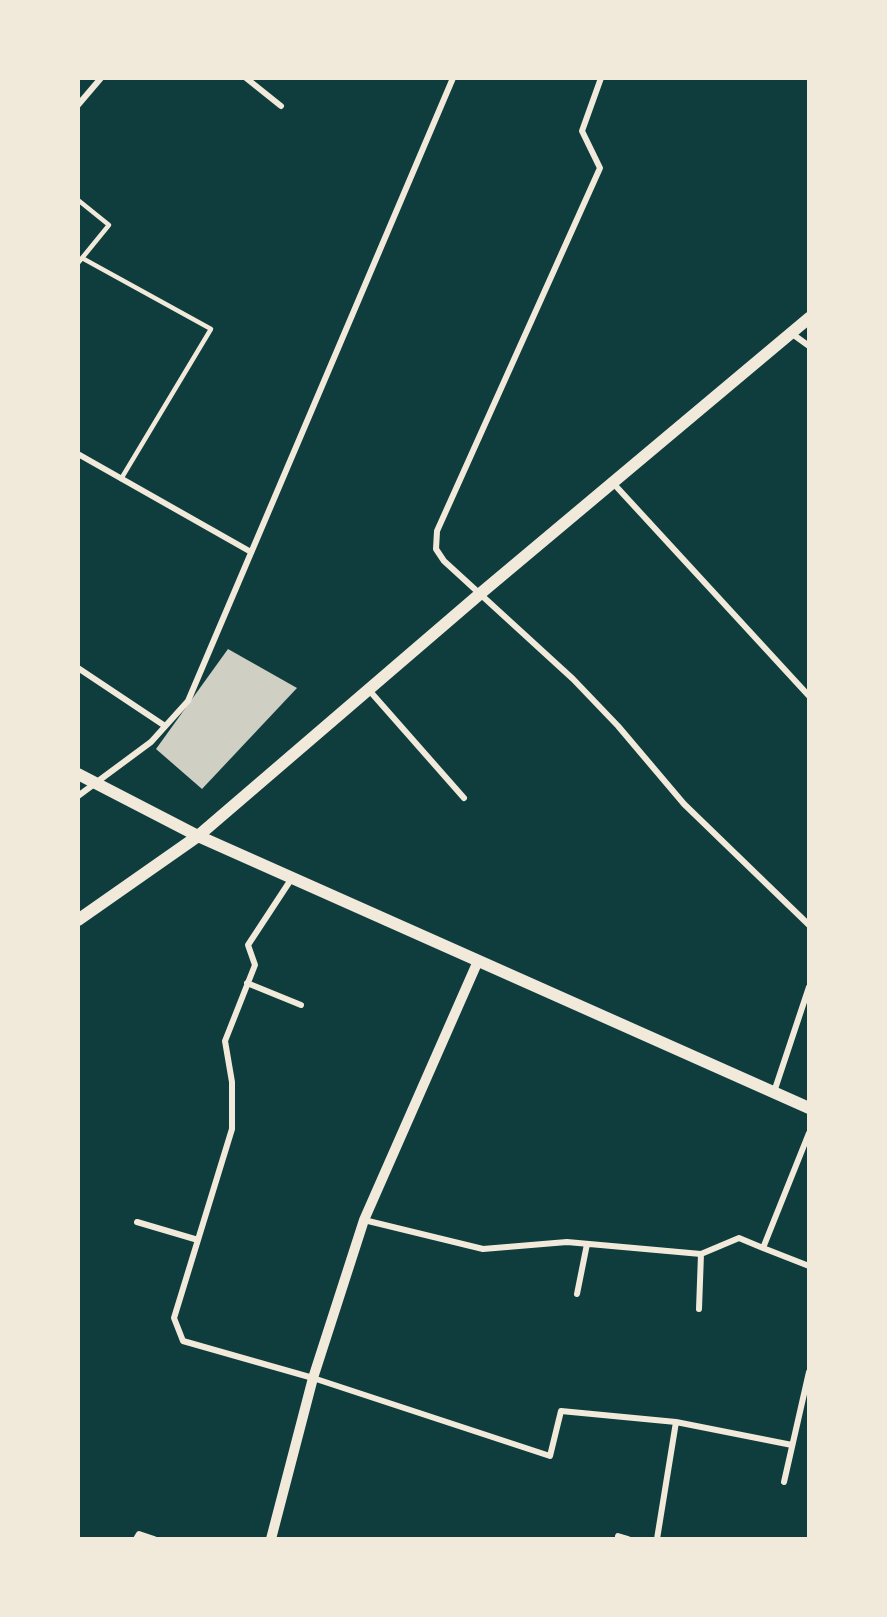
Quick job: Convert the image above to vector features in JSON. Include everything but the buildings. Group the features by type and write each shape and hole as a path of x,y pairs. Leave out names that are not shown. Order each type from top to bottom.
{"main road":[{"path":"78,920 198,836 481,593 809,318"},
{"path":"78,774 198,836 809,1108"}],"street":[{"path":"78,105 101,78"},
{"path":"246,78 280,106"},
{"path":"78,796 151,742 188,701 453,78"},
{"path":"601,78 582,131 600,168 437,531 436,549 444,561 573,679 618,726 684,804 809,925"},
{"path":"791,333 809,346"},
{"path":"78,454 251,552"},
{"path":"613,483 809,696"},
{"path":"78,668 165,726"},
{"path":"368,689 464,798"},
{"path":"292,878 248,945 255,965 225,1041 232,1083 232,1130 174,1318 183,1341 313,1378 550,1456 561,1411 676,1422 792,1445"},
{"path":"272,1539 313,1378 363,1220 478,961"},
{"path":"248,983 301,1005"},
{"path":"774,1092 809,987"},
{"path":"763,1248 809,1133"},
{"path":"363,1220 483,1249 567,1242 701,1254 739,1238 809,1266"},
{"path":"138,1222 198,1240"},
{"path":"577,1294 587,1244"},
{"path":"699,1309 701,1254"},
{"path":"784,1482 809,1372"},
{"path":"657,1539 676,1422"},
{"path":"136,1539 139,1534 154,1539"},
{"path":"618,1536 628,1539"}],"lane":[{"path":"78,200 109,225 80,260 211,329 121,479"}]}
